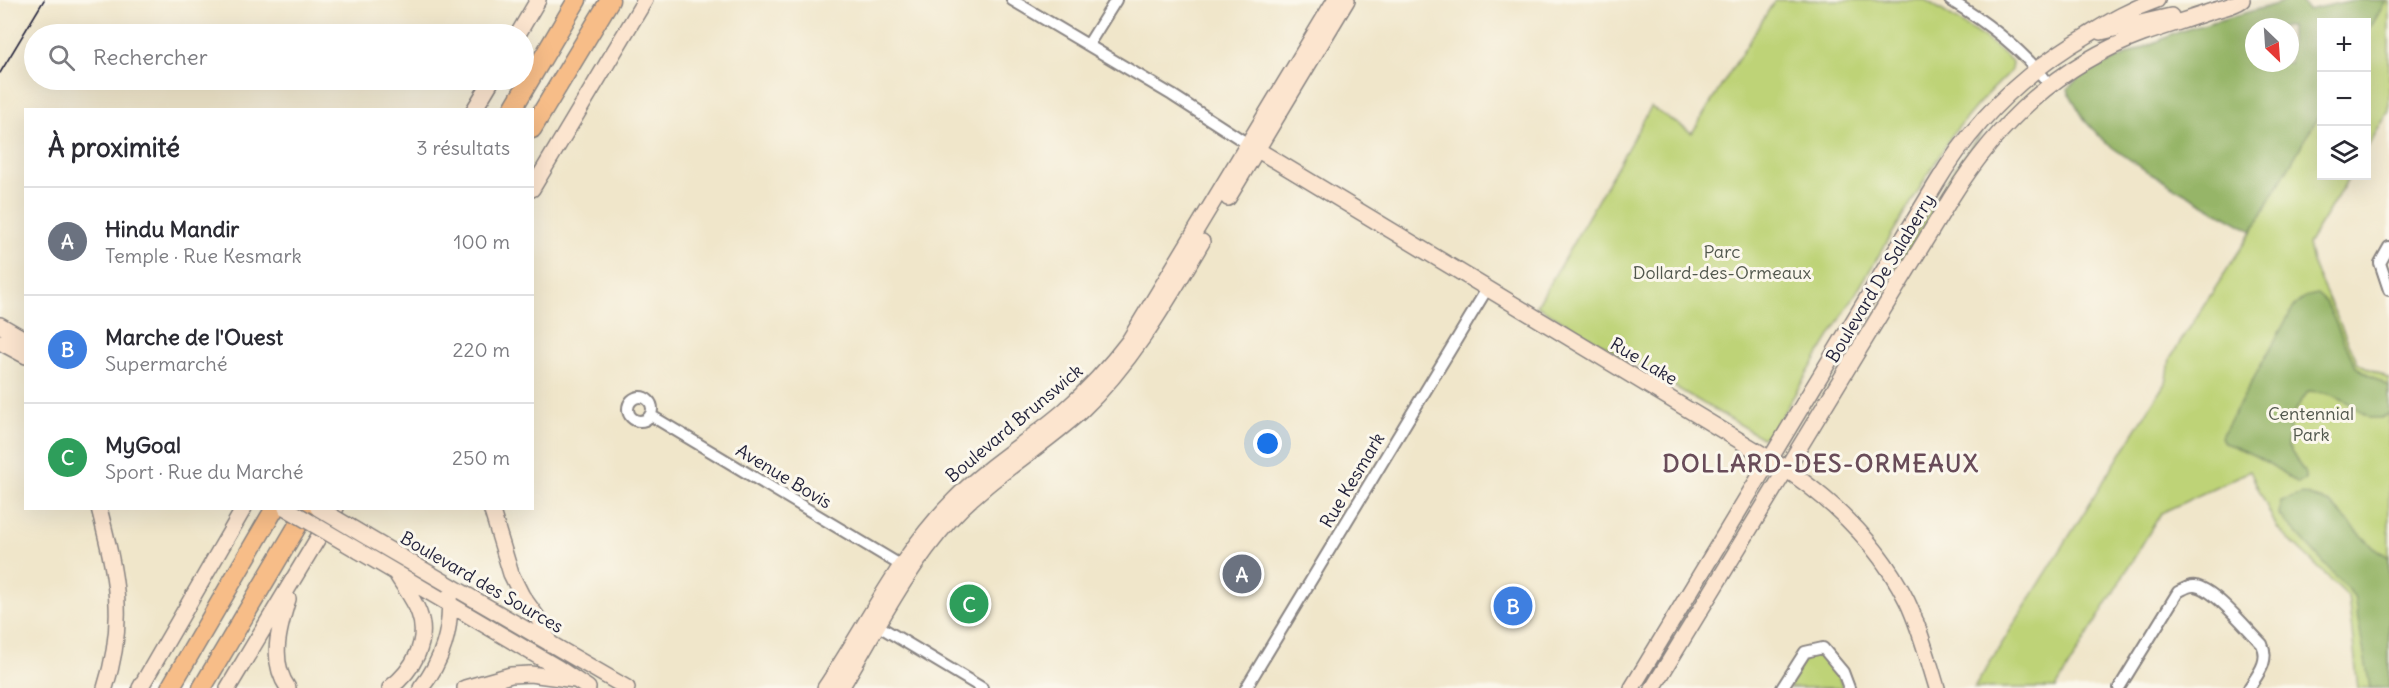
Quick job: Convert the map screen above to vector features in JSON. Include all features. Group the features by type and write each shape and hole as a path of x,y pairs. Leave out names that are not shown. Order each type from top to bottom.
{"highway":[{"path":"534,73 577,0"},
{"path":"534,126 610,0"},
{"path":"513,108 524,90"},
{"path":"170,688 275,510"},
{"path":"202,688 307,510"}],"street":[{"path":"524,24 538,0"},
{"path":"537,183 645,0"},
{"path":"1012,0 1172,95 1253,147"},
{"path":"1089,45 1116,0"},
{"name":"Boulevard Brunswick","path":"825,688 921,556 959,510 994,478 1073,418 1105,387 1126,362 1158,316 1335,0"},
{"name":"Boulevard Brunswick","path":"841,688 902,566 933,523 962,491 1066,409 1113,361 1144,318 1347,0"},
{"path":"1950,0 1997,32 2036,68 2049,84"},
{"name":"Boulevard De Salaberry","path":"1632,688 1955,154 1995,105 2036,68 2124,12 2157,0"},
{"name":"Boulevard De Salaberry","path":"2088,34 2167,17 2219,0"},
{"name":"Boulevard De Salaberry","path":"1653,688 1962,180 2005,125 2049,84 2074,66 2108,49 2242,0"},
{"path":"475,108 486,90"},
{"name":"Rue Lake","path":"1253,147 1770,459 1835,506 1884,563 1911,611 1937,688"},
{"path":"2389,247 2380,263 2389,290"},
{"name":"Rue Kesmark","path":"1246,688 1487,289"},
{"path":"0,325 24,339"},
{"path":"0,342 24,355"},
{"name":"Avenue Bovis","path":"650,415 902,566"},
{"path":"99,510 115,576 118,607 115,648 105,688"},
{"path":"140,688 243,510"},
{"name":"Boulevard des Sources","path":"289,510 558,668 581,684"},
{"name":"Boulevard des Sources","path":"321,510 627,688"},
{"path":"228,688 335,510"},
{"path":"492,510 511,574 522,596 540,621 550,644"},
{"path":"390,688 415,660 422,633 418,610 395,573"},
{"path":"288,688 278,664 277,644 279,628 293,582"},
{"path":"421,688 441,654 447,633 450,604 448,584"},
{"path":"2119,688 2178,592 2187,587 2196,586 2208,591 2262,644 2266,653 2265,663 2249,688"},
{"path":"873,623 982,688"},
{"path":"1782,688 1805,652 1823,648 1843,672 1850,688"},
{"path":"465,688 491,679 519,674 581,684"}],"green space":[{"name":"Parc Dollard-des-Ormeaux","path":"1775,0 1926,0 1986,39 2013,62 2012,70 1979,103 1952,135 1770,435 1762,438 1537,306 1651,107 1692,133"},
{"path":"2291,0 2300,0 2308,10 2353,0 2386,0 2371,27 2371,18 2317,18 2317,118 2252,231 2151,174 2106,143 2086,122 2069,93 2068,88 2083,74 2181,31"},
{"path":"2386,0 2389,0 2389,111 2371,141 2371,72 2371,27"},
{"name":"Centennial Park","path":"2317,118 2317,180 2348,180 2308,244 2312,263 2358,363 2389,379 2389,688 2358,688 2348,596 2277,528 2250,471 2161,513 2056,688 1974,688 2167,380 2170,358 2252,231"},
{"path":"1985,127 1897,273 1893,270 1926,215 1960,161"},
{"path":"2317,294 2326,302 2356,367 2389,387 2389,414 2381,418 2369,418 2341,398 2308,391 2292,416 2287,445 2306,479 2298,484 2262,460 2224,443 2221,437 2294,306 2305,297"},
{"path":"2303,494 2330,503 2374,548 2389,557 2389,688 2370,688 2354,596 2279,514 2281,501"},
{"path":"1822,654 1836,670 1843,688 1789,688 1806,657"}],"tram line":[{"path":"30,24 44,0"},
{"path":"0,73 24,33"}],"place":[{"name":"Hindu Mandir","path":"1242,574"},
{"name":"MyGoal","path":"969,604"},
{"name":"Marche de l'Ouest","path":"1513,606"}],"district":[{"name":"DOLLARD-DES-ORMEAUX","path":"1821,463"}]}
